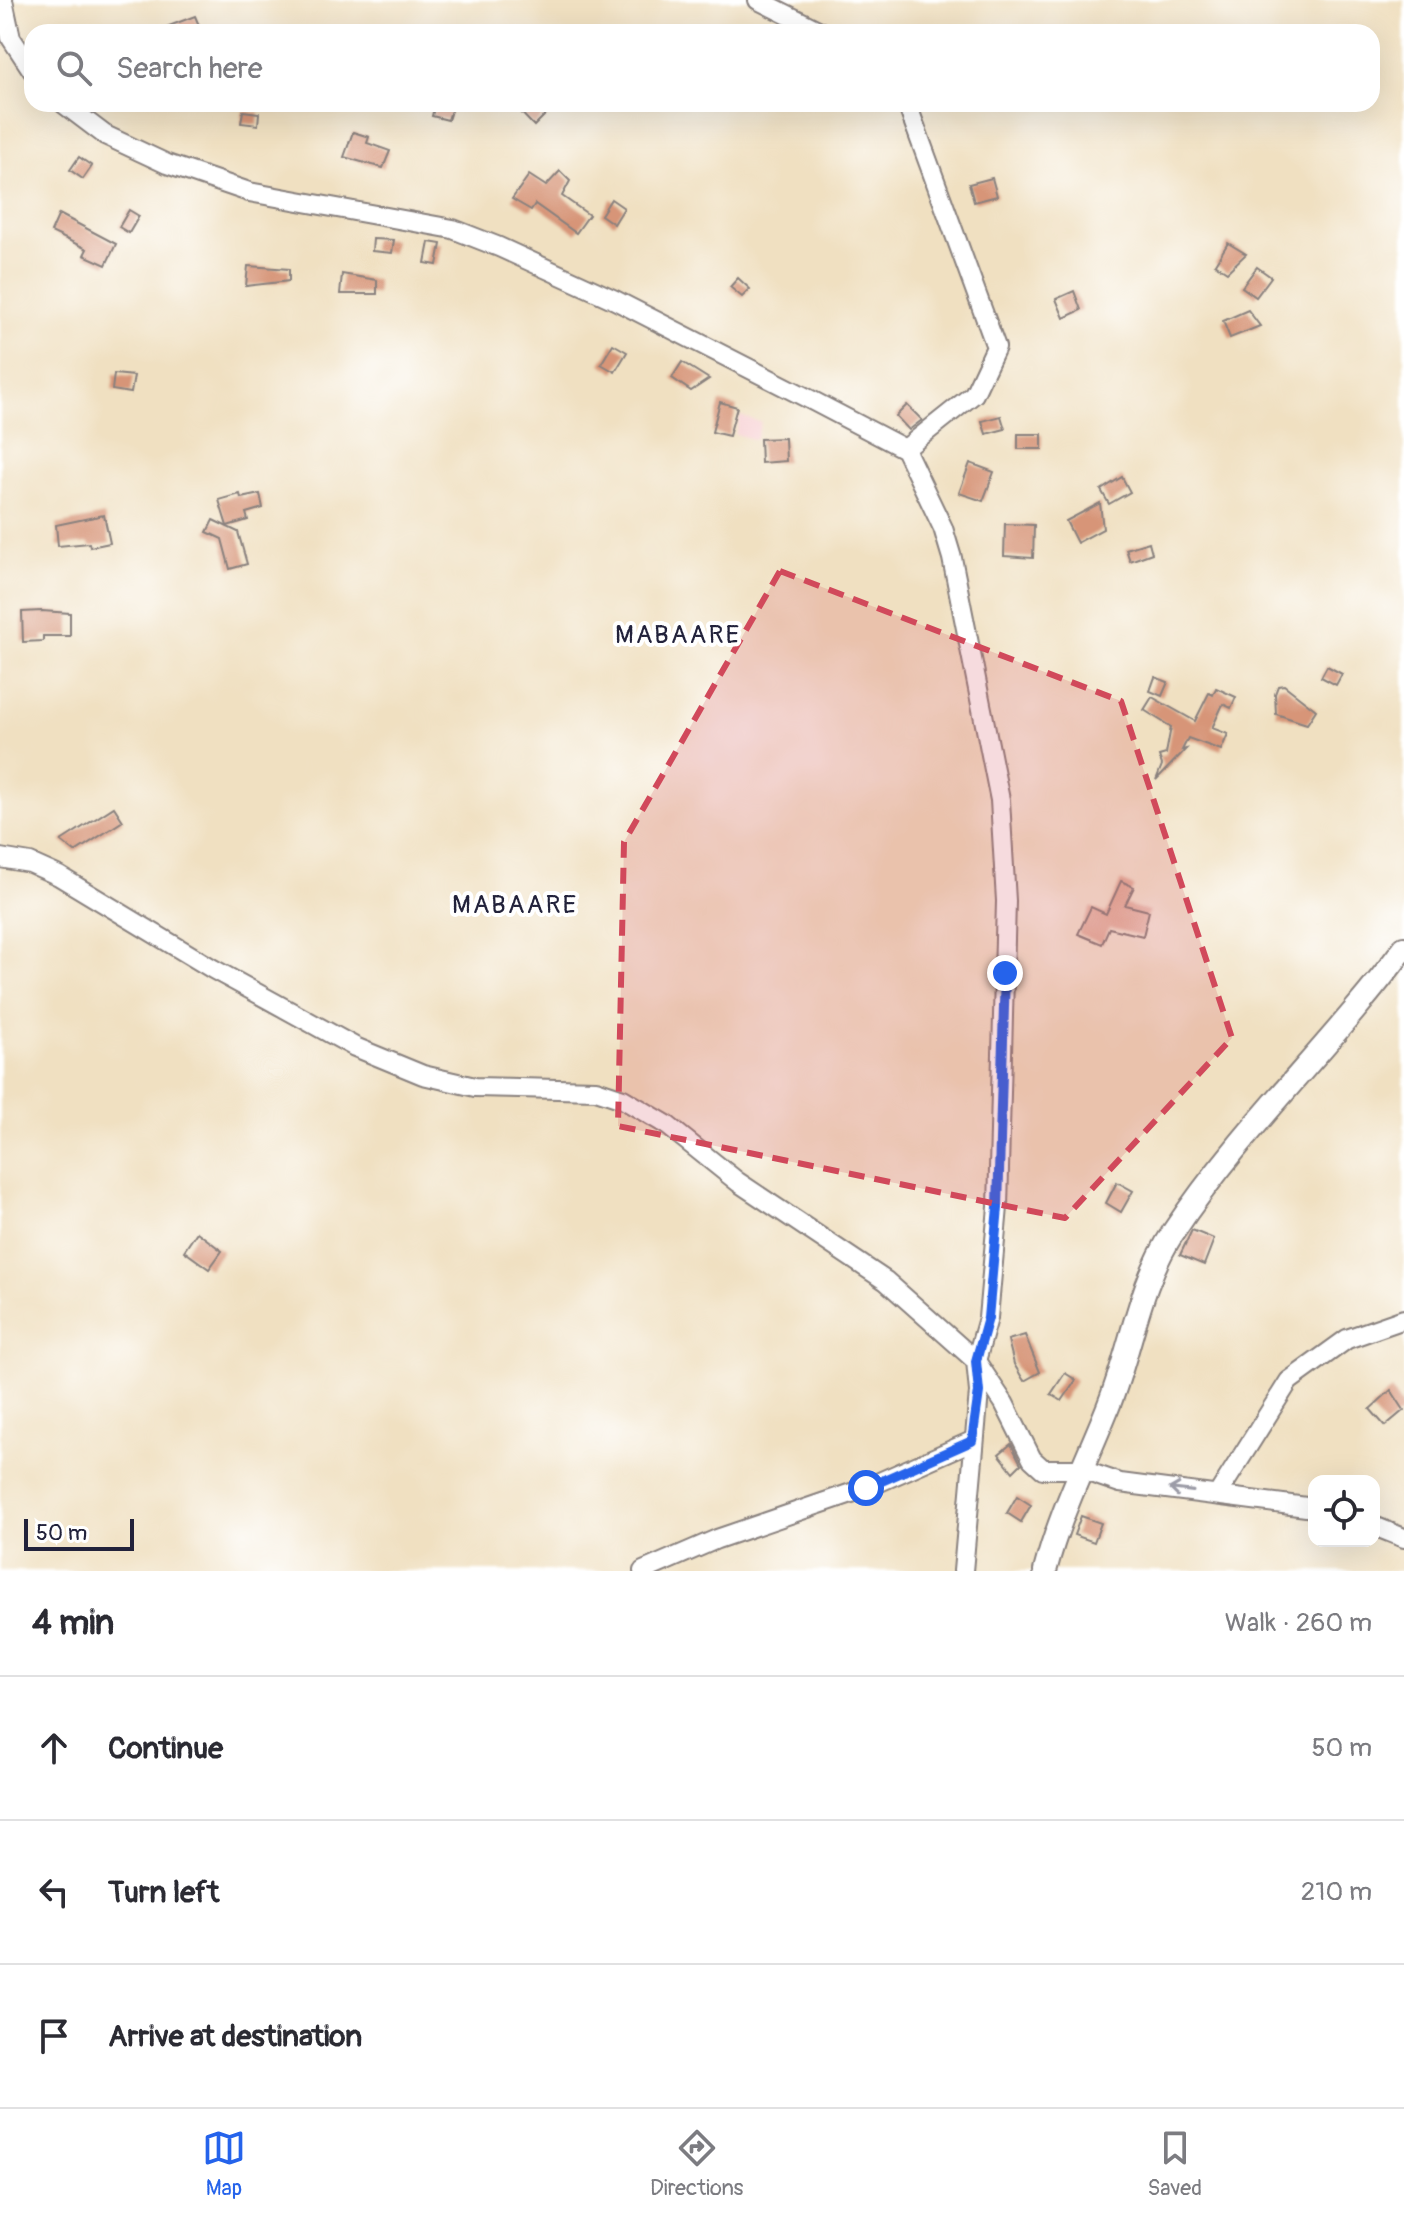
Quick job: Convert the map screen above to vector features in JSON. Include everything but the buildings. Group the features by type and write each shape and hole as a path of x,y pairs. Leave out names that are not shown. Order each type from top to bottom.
{"street":[{"path":"3,0 11,38 24,58"},
{"path":"758,0 806,24"},
{"path":"75,112 105,135 167,164 226,185 341,211 453,229 499,247 615,300 905,449 943,528 952,558 1000,800 1004,844 1003,1104 998,1207 988,1318 976,1361 979,1392 972,1441 963,1571"},
{"path":"905,449 974,394 996,347 910,112"},
{"path":"0,858 30,863 59,876 213,969 329,1033 423,1075 475,1087 596,1090 623,1099 667,1125 738,1182 886,1281 976,1361 1004,1403 1032,1459 1043,1469 1079,1469 1120,1483 1308,1507"},
{"path":"1045,1571 1079,1469 1108,1407 1143,1289 1173,1232 1404,948"},
{"path":"1218,1494 1289,1381 1347,1339 1404,1319"},
{"path":"643,1571 717,1539 866,1488 972,1441"},
{"path":"1380,1528 1404,1538"}],"highlighted area":[{"path":"780,571 1121,701 1232,1038 1065,1218 618,1126 624,842"}],"shaded area":[{"path":"740,416 761,422 756,440 735,434"}],"district":[{"name":"MABAARE","path":"678,635"},
{"name":"MABAARE","path":"515,905"}],"route":[{"path":"866,1488 972,1441 979,1392 976,1361 988,1318 998,1207 1005,973"}]}
